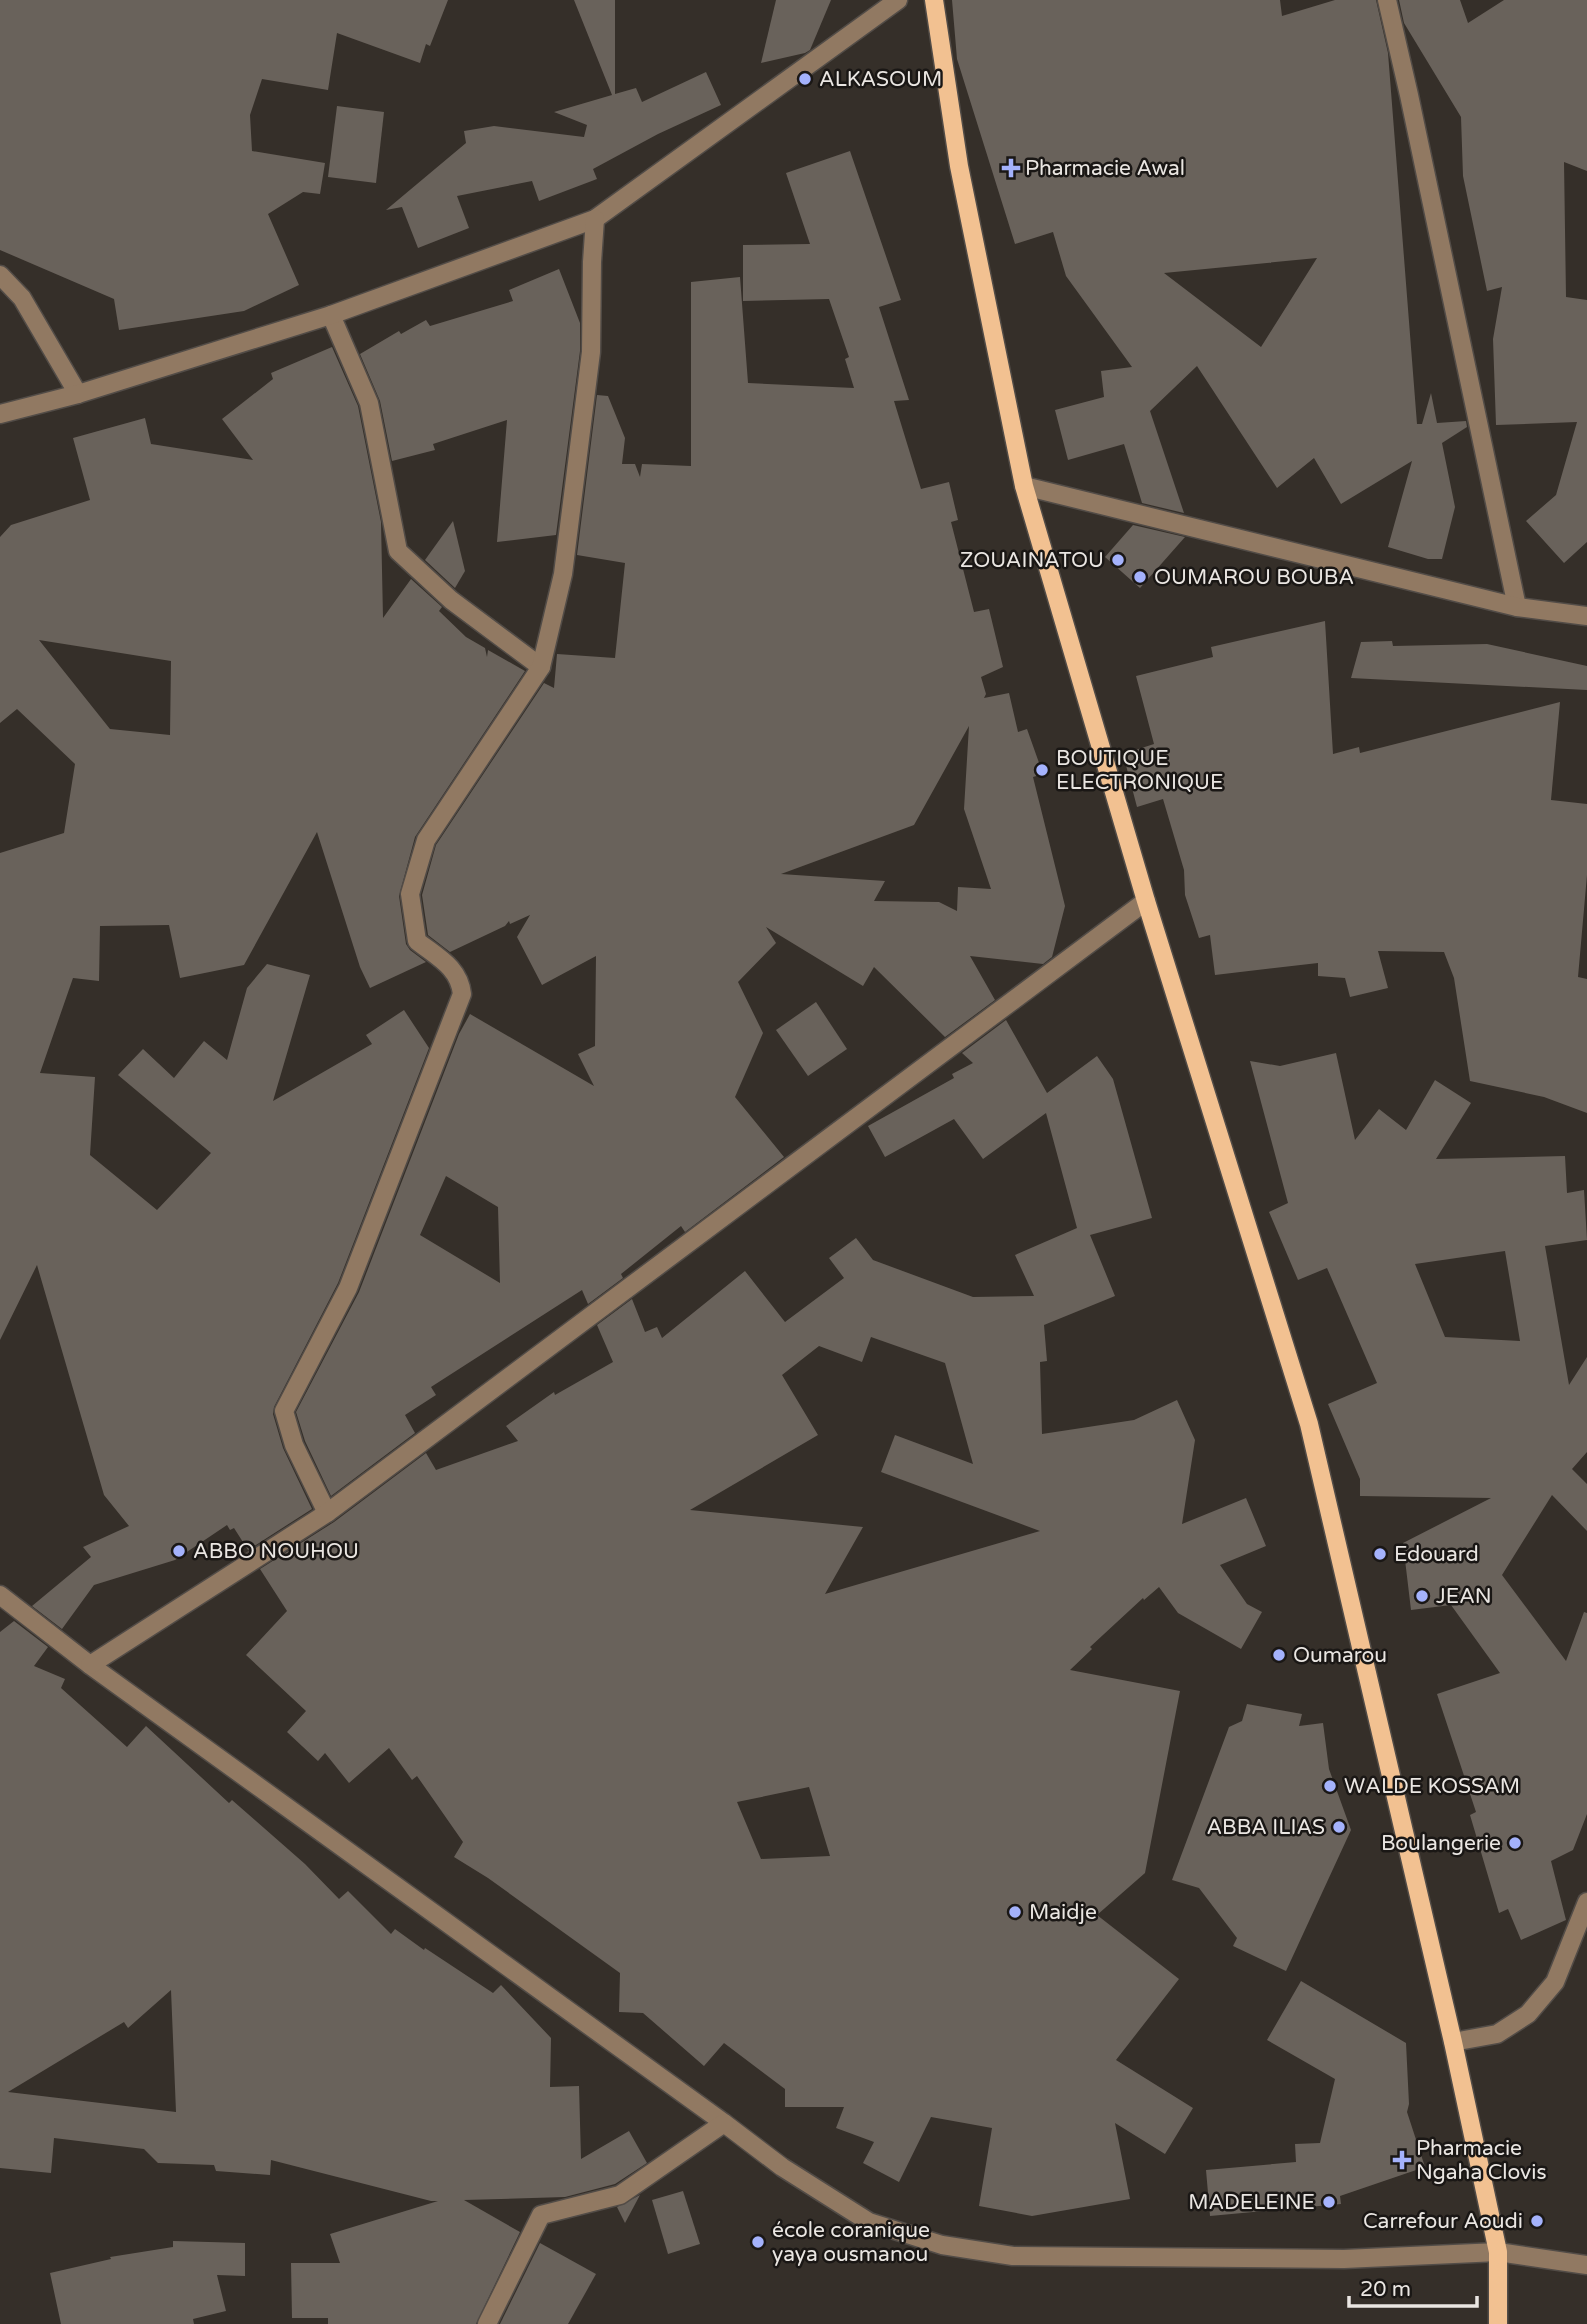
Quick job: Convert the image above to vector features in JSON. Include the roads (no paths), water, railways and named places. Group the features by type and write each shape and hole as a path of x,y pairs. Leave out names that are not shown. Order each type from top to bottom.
{"main road":[{"path":"934,0 959,166 1024,486 1146,901 1309,1424 1453,2042 1498,2252 1499,2324"}],"street":[{"path":"0,414 78,394 331,314 595,219 898,0"},
{"path":"1387,0 1517,607"},
{"path":"327,1513 294,1445 284,1411 348,1289 462,994 460,981 453,969 417,941 410,894 426,840 541,667 563,574 592,352 595,219"},
{"path":"0,275 22,298 78,394"},
{"path":"331,314 369,403 398,551 451,600 541,667"},
{"path":"1024,486 1517,607 1587,616"},
{"path":"90,1665 327,1513 1146,901"},
{"path":"0,1595 90,1665 782,2167 869,2222 942,2245 1013,2256 1345,2259 1498,2252 1587,2265"},
{"path":"1453,2042 1497,2034 1528,2014 1555,1982 1587,1902"},
{"path":"487,2324 541,2215 620,2195 724,2123"}],"place":[{"name":"ALKASOUM","path":"805,79"},
{"name":"Pharmacie Awal","path":"1011,168"},
{"name":"ZOUAINATOU","path":"1118,560"},
{"name":"OUMAROU BOUBA","path":"1140,577"},
{"name":"BOUTIQUE ELECTRONIQUE","path":"1042,770"},
{"name":"ABBO NOUHOU","path":"179,1551"},
{"name":"Edouard","path":"1380,1554"},
{"name":"JEAN","path":"1422,1596"},
{"name":"Oumarou","path":"1279,1655"},
{"name":"WALDE KOSSAM","path":"1330,1786"},
{"name":"ABBA ILIAS","path":"1339,1827"},
{"name":"Boulangerie","path":"1515,1843"},
{"name":"Maidje","path":"1015,1912"},
{"name":"Pharmacie Ngaha Clovis","path":"1402,2160"},
{"name":"MADELEINE","path":"1329,2202"},
{"name":"Carrefour Aoudi","path":"1537,2221"},
{"name":"école coranique yaya ousmanou","path":"758,2242"}]}
